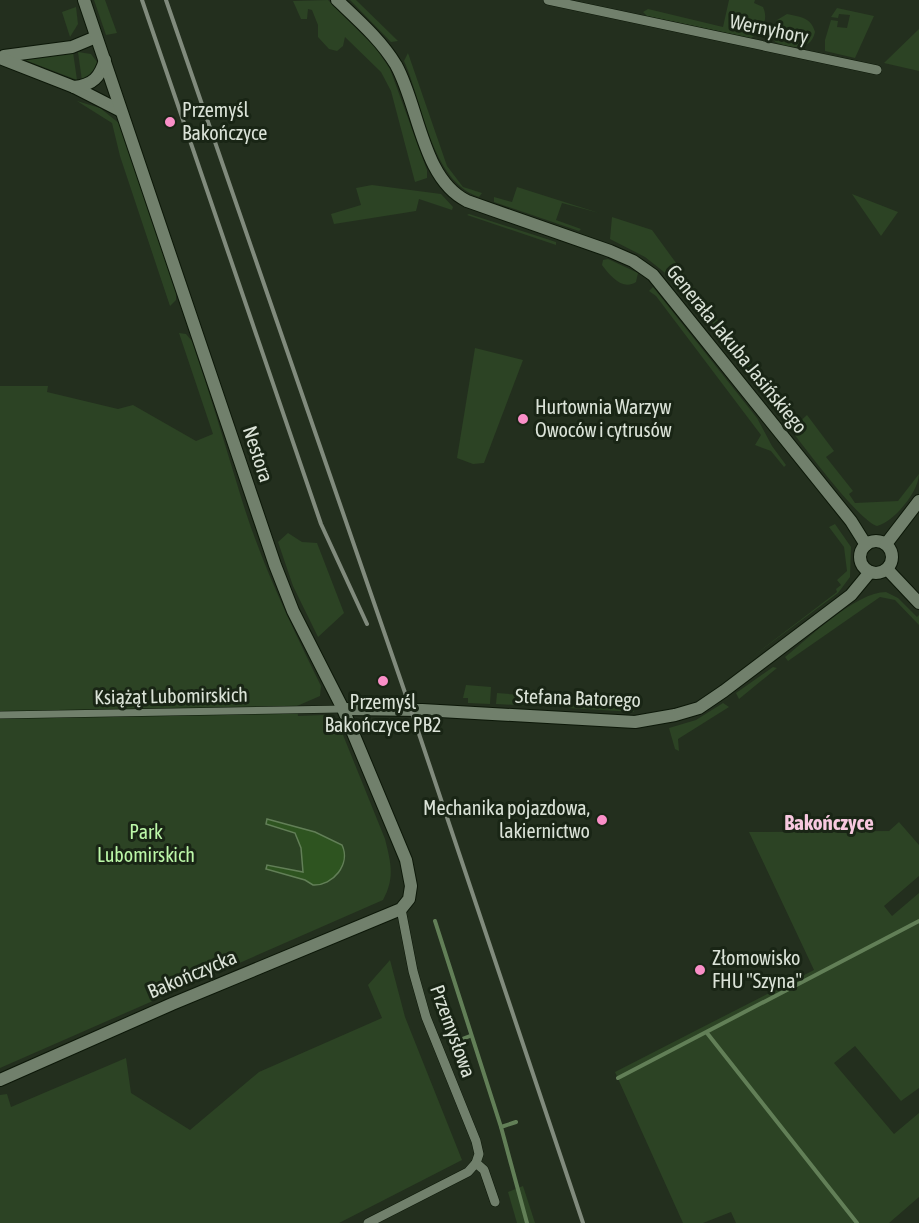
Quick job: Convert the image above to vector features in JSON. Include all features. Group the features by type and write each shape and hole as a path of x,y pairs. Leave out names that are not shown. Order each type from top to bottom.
{"street":[{"name":"Nestora","path":"84,0 275,565 293,611 343,709 406,861 411,886 409,899 401,909"},
{"name":"Generała Jakuba Jasińskiego","path":"337,0 381,43 397,68 436,172 447,188 467,201 610,251 633,261 653,275 736,376 866,545"},
{"name":"Wernyhory","path":"548,0 877,70"},
{"path":"0,57 72,47 96,37"},
{"path":"0,57 74,87 122,111"},
{"path":"74,87 92,82 101,73 105,60"},
{"path":"886,544 919,501"},
{"path":"875,541 886,544 892,556 887,569 879,573 870,572 863,566 860,557 866,545 875,541"},
{"path":"887,569 919,603"},
{"name":"Stefana Batorego","path":"343,709 422,710 635,722 675,716 699,708 724,691 851,595 870,572"},
{"name":"Książąt Lubomirskich","path":"0,715 343,709"},
{"path":"0,715 0,723"},
{"name":"Bakończycka","path":"0,1080 172,1004 401,909"},
{"name":"Przemysłowa","path":"401,909 418,992 476,1140 479,1154 477,1163 484,1170 495,1202"},
{"path":"368,1223 468,1172 477,1163"}],"green space":[{"path":"94,0 105,0 117,33 106,35"},
{"path":"328,0 376,48 390,69 427,170 427,178 415,182 391,91 381,72 345,37 343,46 337,51 329,49 318,37 318,25 312,10 308,9 307,19 301,19 293,1"},
{"path":"350,0 356,0 398,41 391,42"},
{"path":"729,0 755,0 754,3 763,7 765,21 751,38 647,16 643,12 648,9 723,27"},
{"path":"76,7 78,24 70,37 62,12"},
{"path":"837,8 874,16 855,58 825,51 825,40 831,20 838,21 837,27 847,28 850,15 839,14 838,18 831,17"},
{"path":"787,14 804,18 811,23 815,32 809,43 793,47 775,42 772,35 777,20"},
{"path":"919,29 919,71 884,63"},
{"path":"73,52 77,80 25,60"},
{"path":"78,52 91,54 97,62 96,72 82,81"},
{"path":"408,53 447,166 463,187 482,193 479,197 463,188 450,175 439,158 404,61"},
{"path":"77,101 100,108 120,124 176,292 176,300 170,306 120,156 112,123"},
{"path":"372,185 441,194 453,207 452,210 419,199 416,211 334,224 331,214 361,205 356,188"},
{"path":"517,187 599,213 562,203 556,220 581,229 579,231 494,202 494,197 512,202"},
{"path":"852,194 898,212 881,236"},
{"path":"467,215 556,242 556,245"},
{"path":"612,217 652,230 722,326 711,328 669,276 645,257 610,239"},
{"path":"608,259 638,273 636,282 626,285 613,278 602,265 603,260"},
{"path":"653,287 757,418 772,446 786,465 784,467 771,451 755,445 761,435 656,296 649,291"},
{"name":"Park Lubomirskich","path":"179,333 186,334 192,341 258,546 321,686 320,696 297,706 298,716 324,715 337,720 385,839 390,863 389,885 383,900 0,1068 0,386 48,386 47,392 118,409 133,405 196,441 213,434"},
{"path":"730,337 764,381 761,383 725,346"},
{"path":"475,348 523,360 484,463 473,464 457,458"},
{"path":"807,415 834,451 826,457 853,491 849,494 855,503 898,501 919,474 915,489 898,512 877,526 858,511 832,483 791,430"},
{"path":"835,524 851,547 850,577 838,593 748,660 837,592 836,589 841,585 837,580 847,571 844,547 829,527"},
{"path":"288,533 302,542 317,543 344,613 318,637 293,586 278,542"},
{"path":"886,592 898,598 917,617 919,615 919,625 895,600 880,597 788,661 785,657 847,608 861,599"},
{"path":"773,667 777,668 739,699 736,693"},
{"path":"466,685 491,687 490,704 468,703 468,698 463,698"},
{"path":"497,693 532,696 533,701 538,702 536,706 496,704"},
{"path":"723,703 729,707 678,739 679,751 675,749 669,728 696,720"},
{"path":"567,704 624,707 633,709 634,712 568,708"},
{"path":"899,822 919,845 919,876 884,906 892,916 919,893 919,1088 901,1101 855,1046 834,1063 894,1134 919,1113 919,1197 889,1223 736,1223 731,1212 703,1223 683,1223 615,1072 814,970 749,832 889,831"},
{"path":"390,960 405,1017 462,1160 339,1223 0,1223 0,1095 7,1094 11,1107 126,1058 131,1093 190,1130 259,1072 382,1018 368,985"},
{"path":"523,1186 535,1223 517,1223 508,1192"}],"shaded area":[{"path":"267,819 315,832 342,845 344,859 338,873 327,882 313,885 305,880 266,869 267,865 303,872 301,848 295,833 266,824"}],"waterway":[{"path":"435,921 501,1127"},
{"path":"618,1078 919,921"},
{"path":"707,1033 857,1223"},
{"path":"457,1041 470,1036"},
{"path":"516,1122 501,1127 527,1223"}],"railway":[{"path":"142,0 321,524 367,624"},
{"path":"166,0 411,710 583,1223"}],"place":[{"name":"Przemyśl Bakończyce","path":"170,122"},
{"name":"Hurtownia Warzyw Owoców i cytrusów","path":"523,419"},
{"name":"Przemyśl Bakończyce PB2","path":"383,681"},
{"name":"Mechanika pojazdowa, lakiernictwo","path":"602,820"},
{"name":"Złomowisko FHU \"Szyna\"","path":"700,970"}],"district":[{"name":"Bakończyce","path":"829,823"}]}
